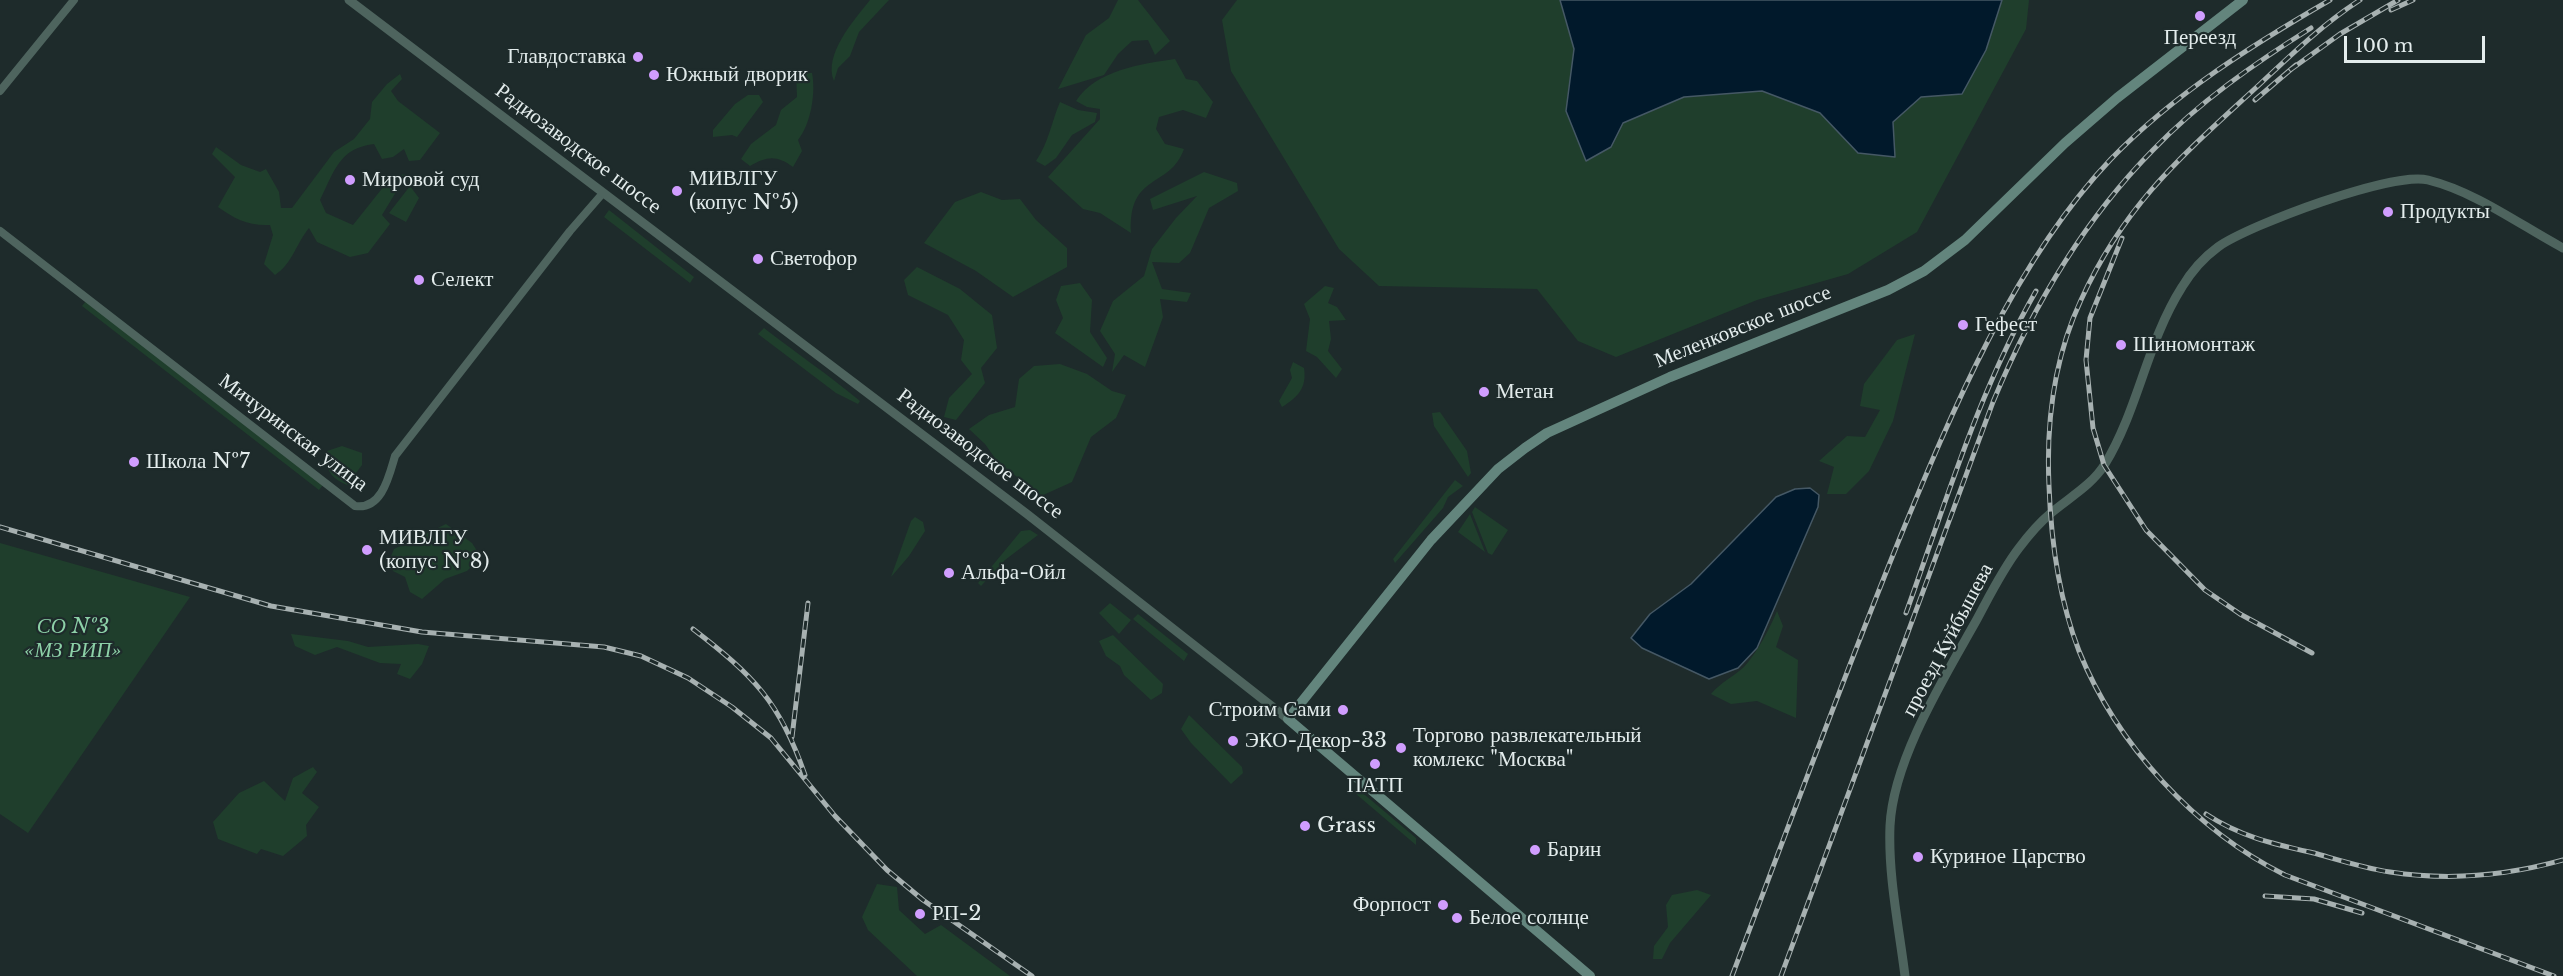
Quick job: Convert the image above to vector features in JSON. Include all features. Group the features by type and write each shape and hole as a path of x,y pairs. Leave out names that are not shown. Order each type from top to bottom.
{"main road":[{"name":"Меленковское шоссе","path":"1288,719 1431,540 1498,469 1525,448 1547,433 1670,377 1887,290 1924,271 1965,240 2065,143 2117,98 2244,0"},
{"name":"Радиозаводское шоссе","path":"1288,719 1590,976"}],"street":[{"path":"0,91 74,0"},
{"name":"Радиозаводское шоссе","path":"349,0 1048,530 1288,719"},
{"name":"проезд Куйбышева","path":"1905,976 1891,860 1890,825 1894,794 1905,761 1939,689 2017,551 2036,527 2085,487 2104,465 2118,439 2146,364 2180,290 2192,271 2216,249 2244,233 2337,197 2384,183 2407,179 2427,179 2483,204 2563,248"},
{"name":"Мичуринская улица","path":"0,231 355,506 363,507 374,501 385,488 395,456 570,231 603,193"}],"green space":[{"path":"870,0 889,0 859,32 850,56 838,68 834,81 832,71 836,49"},
{"path":"1118,0 1138,0 1170,41 1155,55 1148,40 1132,41 1118,54 1104,75 1058,89 1086,35 1109,18"},
{"path":"1237,0 2029,0 2026,29 1917,232 1848,274 1757,300 1616,357 1578,341 1537,289 1379,286 1339,249 1231,71 1222,20"},
{"path":"1175,59 1186,79 1197,81 1213,102 1206,118 1183,110 1159,117 1156,129 1165,144 1184,149 1178,162 1143,190 1136,200 1132,214 1131,233 1100,213 1083,209 1048,177 1100,119 1100,109 1087,107 1076,101 1085,90 1107,75 1120,70"},
{"path":"796,73 812,73 813,81 813,98 809,117 798,140 802,151 793,167 782,160 772,158 750,166 741,159 751,144 776,125 781,110 797,97"},
{"path":"400,74 402,79 391,91 398,101 440,133 420,160 409,161 404,149 393,157 382,159 374,144 353,150 339,163 320,200 326,213 353,225 392,176 407,174 382,215 390,224 368,253 350,257 317,242 309,228 290,260 275,275 264,264 273,235 270,225 242,221 218,207 235,177 212,154 216,147 241,165 260,172 266,169 279,192 281,208 292,208 334,152 354,139 370,119 372,102 387,84"},
{"path":"748,95 759,95 763,102 737,137 732,135 713,137 713,130 735,104"},
{"path":"1060,102 1078,110 1097,113 1095,122 1072,135 1056,158 1045,166 1036,161 1047,140"},
{"path":"1204,172 1237,183 1238,191 1209,208 1190,253 1179,263 1152,262 1162,289 1191,293 1187,302 1160,299 1163,317 1145,367 1124,355 1112,372 1115,354 1100,331 1113,301 1144,276 1152,249 1197,196 1153,210 1150,199"},
{"path":"410,186 419,198 406,222 389,213"},
{"path":"981,192 1002,200 1020,199 1036,220 1067,248 1067,267 1013,297 976,271 924,243 955,202"},
{"path":"609,210 694,277 690,283 604,217"},
{"path":"917,267 960,289 992,315 997,348 981,368 985,383 956,420 944,417 949,398 972,374 961,360 964,340 948,315 908,295 904,280"},
{"path":"1080,283 1092,300 1090,332 1107,358 1103,367 1055,333 1063,318 1056,300 1061,286"},
{"path":"1325,286 1334,288 1328,303 1337,307 1346,320 1329,321 1331,339 1328,351 1342,369 1336,378 1317,357 1306,351 1310,319 1304,304"},
{"path":"86,301 323,485 319,490 82,306"},
{"path":"764,328 848,391 860,401 858,404 836,393 758,334"},
{"path":"1915,334 1893,421 1869,471 1846,494 1827,494 1834,467 1819,461 1847,436 1865,437 1880,410 1860,406 1864,384 1897,340"},
{"path":"1293,362 1304,368 1303,386 1293,400 1282,407 1279,401 1292,378 1290,370"},
{"path":"1060,364 1087,374 1112,391 1126,395 1116,418 1091,437 1072,482 1041,496 997,461 985,444 969,429 989,415 1015,407 1019,379 1034,366"},
{"path":"1440,412 1467,451 1471,473 1468,477 1434,426 1432,413"},
{"path":"342,446 362,453 362,465 347,485 332,476 327,463 327,451"},
{"path":"1455,480 1463,486 1448,497 1443,508 1395,563 1393,559"},
{"path":"1475,507 1508,530 1492,555 1488,553 1472,512"},
{"path":"1470,514 1485,552 1458,532"},
{"path":"915,517 923,522 925,531 909,556 891,577 911,521"},
{"path":"446,524 472,543 481,557 467,571 445,579 422,599 410,592 405,577 393,571 389,561 394,549"},
{"path":"1030,530 1038,535 1005,560 981,586 978,583 1021,531"},
{"name":"СО №3 «МЗ РИП»","path":"0,543 190,597 28,833 0,814"},
{"path":"1110,603 1131,620 1119,634 1099,613"},
{"path":"1777,611 1783,626 1776,647 1798,660 1796,718 1757,701 1731,704 1711,694 1749,661 1763,640"},
{"path":"1138,614 1188,654 1184,661 1133,619"},
{"path":"291,634 348,641 368,647 418,644 429,646 422,664 410,679 397,674 401,664 380,663 337,647 315,655 295,646"},
{"path":"1113,635 1163,684 1162,693 1151,700 1124,675 1120,666 1106,656 1099,641"},
{"path":"1189,715 1242,767 1243,773 1231,784 1191,743 1181,729"},
{"path":"313,767 317,772 302,793 319,807 306,825 307,836 283,856 261,849 257,854 218,839 213,822 239,793 264,781 285,801 293,778"},
{"path":"1349,788 1365,795 1416,838 1416,845"},
{"path":"877,884 897,887 899,910 925,934 941,925 1010,976 917,976 868,930 862,917"},
{"path":"1697,890 1711,895 1670,943 1662,959 1653,959 1654,946 1668,927 1666,905 1672,895"}],"water":[{"path":"1560,0 2002,0 1986,50 1962,94 1921,97 1893,122 1895,157 1858,153 1820,113 1762,91 1684,97 1623,123 1611,147 1586,161 1566,111 1574,49"},
{"path":"1810,488 1819,495 1818,507 1757,648 1738,668 1709,679 1642,648 1631,638 1650,614 1691,584 1776,497 1795,489"}],"railway":[{"path":"1732,976 1877,594 1919,491 1964,390 2015,290 2076,199 2135,135 2215,72 2330,0"},
{"path":"2360,0 2308,40 2181,158 2137,207 2098,265 2081,300 2064,345 2058,367 2051,414 2048,462 2050,507 2061,590 2079,651 2095,686 2115,719 2162,781 2220,834 2285,875 2554,976"},
{"path":"2290,70 2340,34 2398,0"},
{"path":"2391,10 2413,0"},
{"path":"1781,976 1993,402 2042,301 2061,268 2104,206 2153,150 2228,84 2311,28"},
{"path":"2255,100 2296,65"},
{"path":"2122,238 2090,318 2086,360 2093,428 2104,465 2146,530 2205,590 2240,614 2312,653"},
{"path":"1906,613 1980,409 2015,329 2036,291"},
{"path":"0,527 271,606 422,632 604,647 641,656 688,678 732,707 771,738 835,816 887,870 923,900 1032,976"},
{"path":"792,737 808,603"},
{"path":"693,629 733,661 762,692 786,728 805,775"},
{"path":"2206,814 2232,829 2258,839 2361,866 2412,875 2456,876 2499,873 2563,860"},
{"path":"2265,896 2314,899 2362,913"}],"place":[{"name":"Переезд","path":"2200,16"},
{"name":"Главдоставка","path":"638,57"},
{"name":"Южный дворик","path":"654,75"},
{"name":"Мировой суд","path":"350,180"},
{"name":"МИВЛГУ (копус №5)","path":"677,191"},
{"name":"Продукты","path":"2388,212"},
{"name":"Светофор","path":"758,259"},
{"name":"Селект","path":"419,280"},
{"name":"Гефест","path":"1963,325"},
{"name":"Шиномонтаж","path":"2121,345"},
{"name":"Метан","path":"1484,392"},
{"name":"Школа №7","path":"134,462"},
{"name":"МИВЛГУ (копус №8)","path":"367,550"},
{"name":"Альфа-Ойл","path":"949,573"},
{"name":"Строим Сами","path":"1343,710"},
{"name":"ЭКО-Декор-33","path":"1233,741"},
{"name":"Торгово развлекательный комлекс \"Москва\"","path":"1401,748"},
{"name":"ПАТП","path":"1375,764"},
{"name":"Grass","path":"1305,826"},
{"name":"Барин","path":"1535,850"},
{"name":"Куриное Царство","path":"1918,857"},
{"name":"Форпост","path":"1443,905"},
{"name":"РП-2","path":"920,914"},
{"name":"Белое солнце","path":"1457,918"}]}
